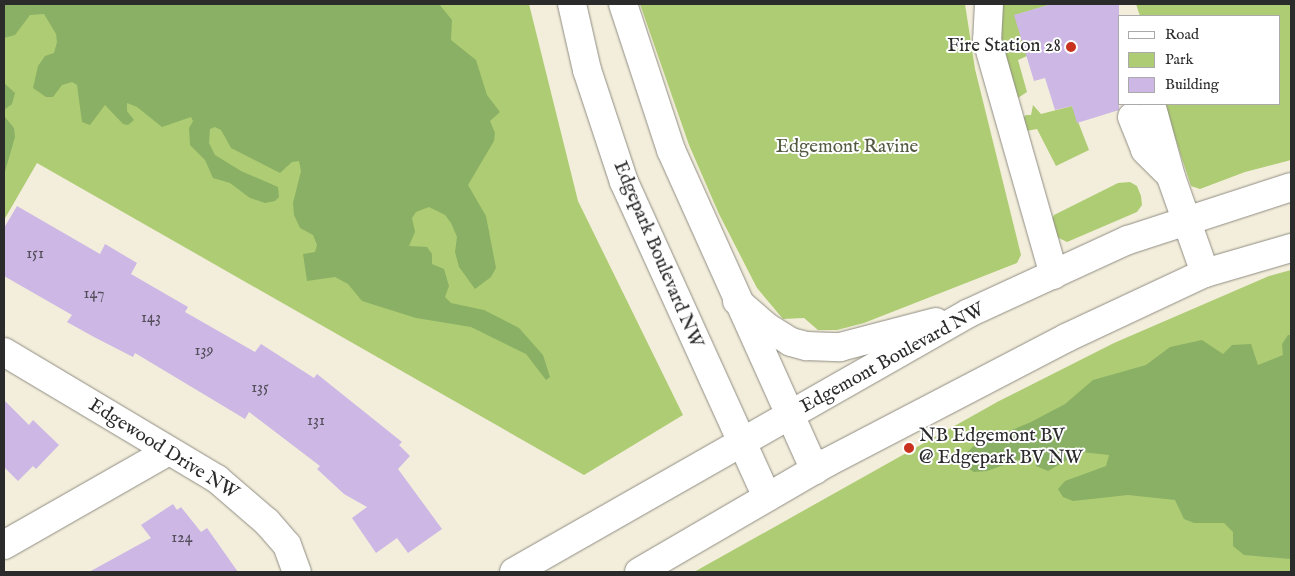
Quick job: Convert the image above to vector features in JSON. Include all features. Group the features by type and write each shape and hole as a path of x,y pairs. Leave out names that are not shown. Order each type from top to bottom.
{"main road":[{"name":"Edgepark Boulevard NW","path":"572,4 587,70 624,182 767,497"},
{"path":"623,4 672,150 737,301 815,470"},
{"path":"989,4 987,40 1054,275"},
{"path":"1142,114 1171,177 1205,273"},
{"name":"Edgemont Boulevard NW","path":"514,572 742,444 969,313 1128,240 1185,219 1291,187"},
{"path":"639,572 815,470 1066,338 1205,273 1291,248"},
{"path":"737,301 767,327 791,342 806,346 840,347 969,313"},
{"name":"Edgewood Drive NW","path":"4,352 217,479 267,522 287,546 297,572"},
{"path":"4,545 169,451"}],"green space":[{"path":"4,4 529,4 578,201 683,415 584,475 37,163 4,220"},
{"path":"4,4 439,4 452,20 451,40 476,60 487,95 500,112 490,121 495,133 494,141 468,185 486,216 496,268 491,277 475,289 459,267 455,252 457,237 451,223 445,215 429,207 416,212 412,218 415,232 409,246 427,247 432,254 432,264 444,269 449,286 445,297 451,303 484,310 519,328 543,355 550,377 546,380 526,354 471,327 416,318 362,301 348,284 335,277 307,281 303,254 315,252 317,245 313,235 300,228 294,215 293,203 301,171 299,161 292,162 280,173 231,148 221,130 215,127 210,129 209,143 215,155 241,171 278,187 279,197 275,201 265,203 250,198 230,183 213,178 205,160 190,145 189,128 193,121 191,117 162,127 137,107 127,103 127,111 134,120 128,125 123,124 105,105 90,125 82,122 77,85 72,82 62,85 53,97 46,97 33,88 38,66 45,56 54,53 57,42 56,34 44,14 30,15 15,35 4,38"},
{"name":"Edgemont Ravine","path":"640,4 965,4 975,69 1021,255 1017,263 864,323 837,330 818,330 804,318 783,319 757,288 719,214 689,145"},
{"path":"1003,4 1052,4 1015,15 1027,56 1018,60 1027,92 1009,104 999,37 999,8"},
{"path":"1136,4 1291,4 1291,160 1245,172 1200,189 1191,186 1165,107 1166,105 1280,105 1280,15 1140,15"},
{"path":"4,83 15,93 12,104 4,110"},
{"path":"1033,105 1041,114 1072,106 1089,150 1056,166 1037,129 1021,132 1022,119 1026,115 1031,115"},
{"path":"4,116 14,128 15,137 4,175"},
{"path":"1130,182 1137,186 1141,196 1142,205 1137,212 1067,242 1055,236 1051,221 1054,215 1118,183"},
{"path":"1291,270 1291,572 694,572 999,401 1114,343 1269,276"},
{"path":"1288,335 1291,335 1291,559 1244,555 1233,546 1233,532 1224,523 1194,523 1184,519 1175,500 1128,495 1073,501 1063,497 1058,489 1065,481 1106,466 1109,455 1081,452 1048,471 1036,466 1035,454 987,471 974,472 966,467 965,454 974,446 1031,422 1065,404 1093,380 1146,365 1170,347 1202,340 1223,354 1232,345 1251,344 1258,365 1283,355 1282,344"}],"building":[{"name":"Fire Station 28","path":"1052,4 1119,4 1119,110 1077,123 1072,106 1055,110 1045,78 1034,81 1014,15"},
{"path":"17,206 100,254 105,244 137,263 131,274 188,307 185,312 255,352 261,344 314,378 317,374 402,442 399,445 410,456 398,469 442,529 408,553 397,538 376,553 352,518 367,507 344,494 317,469 320,466 249,412 245,419 135,353 133,357 94,337 67,322 72,315 4,276 4,228"},
{"path":"4,400 29,425 33,420 59,445 36,469 33,466 18,481 4,467"},
{"path":"173,504 177,510 181,507 201,532 207,528 238,572 89,572 151,538 141,525"}],"place":[{"name":"Fire Station 28","path":"1071,47"},
{"name":"NB Edgemont BV @ Edgepark BV NW","path":"909,448"}]}
